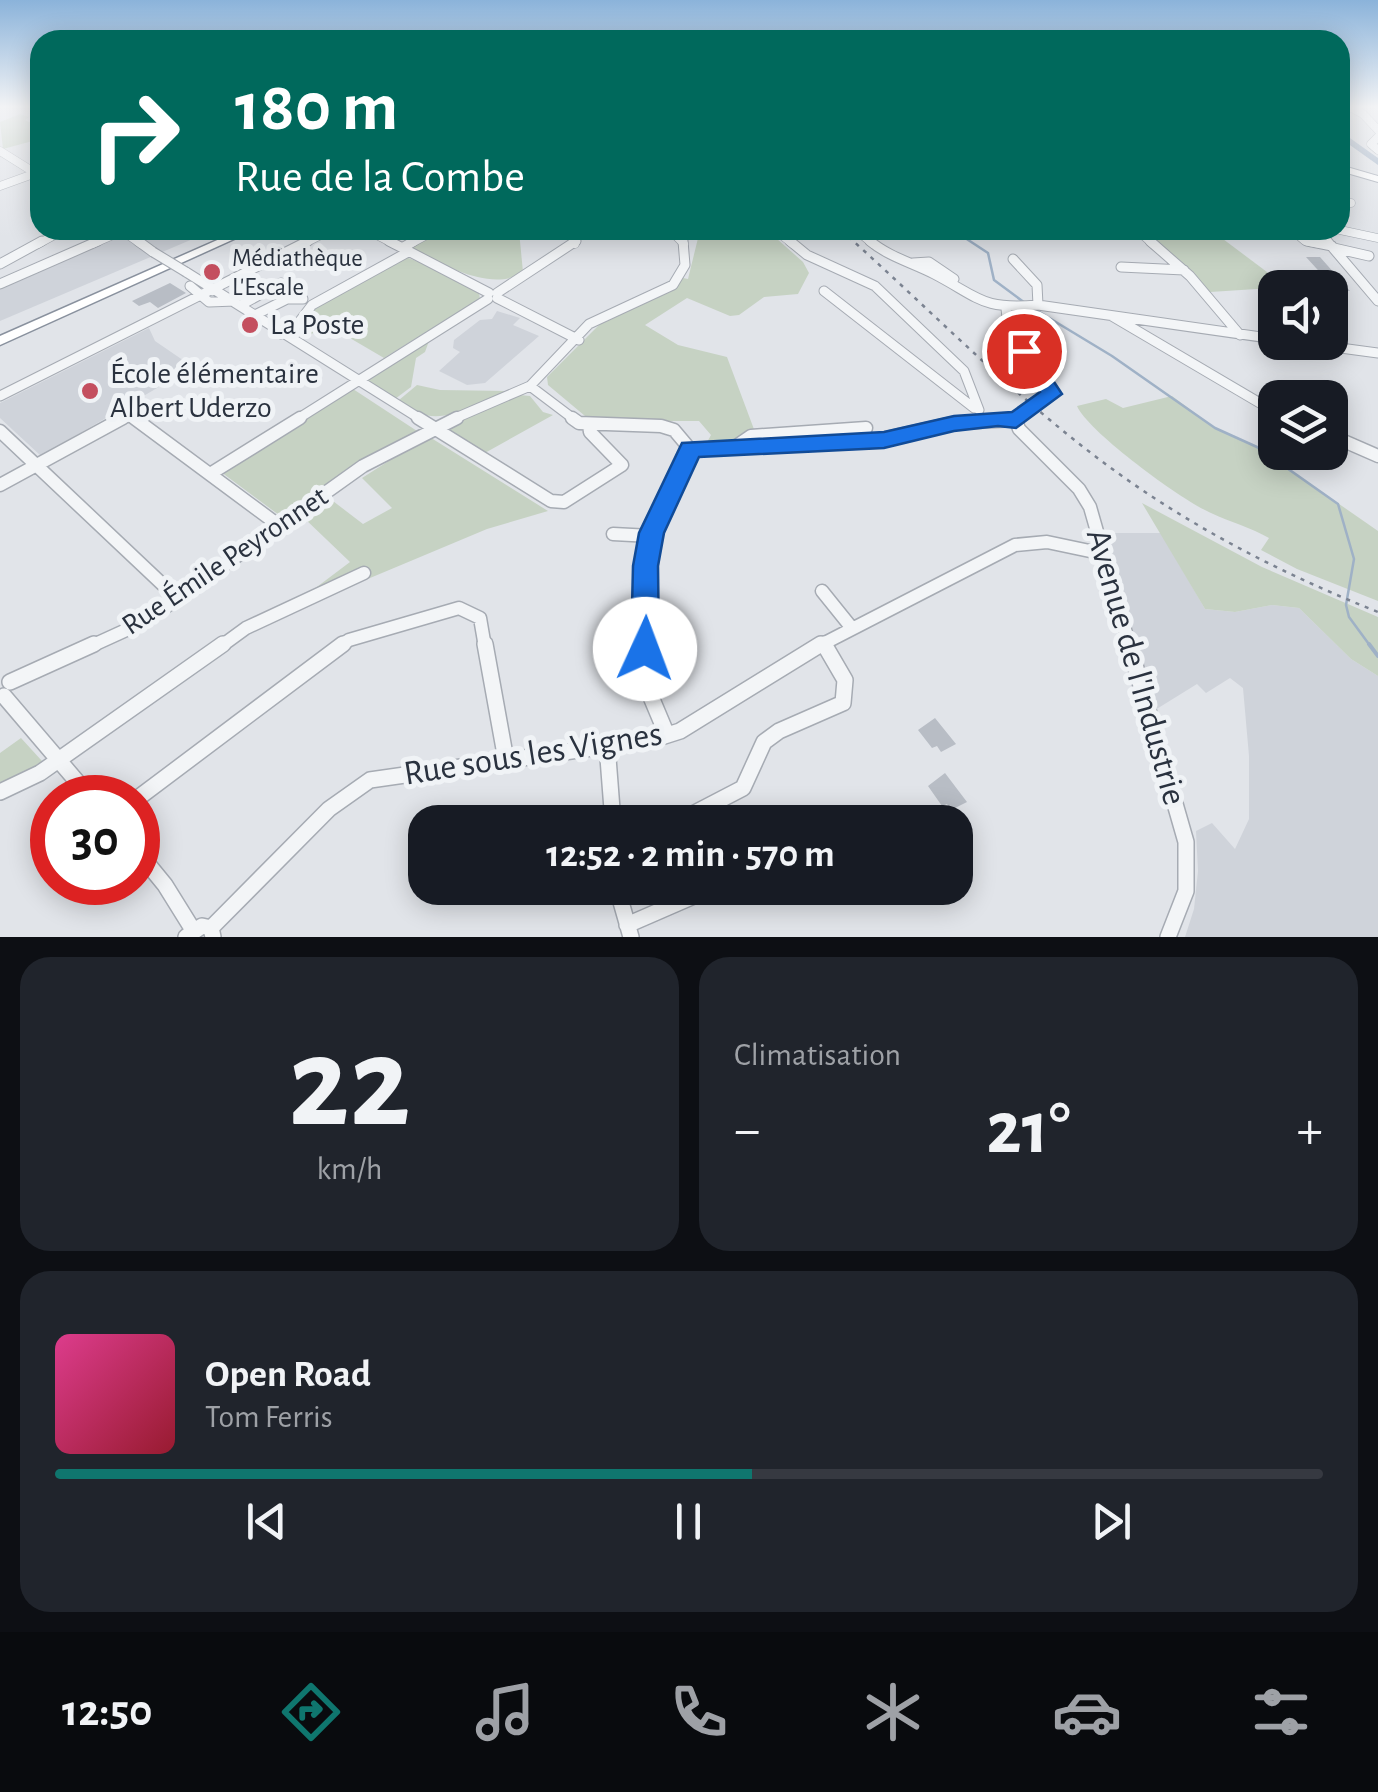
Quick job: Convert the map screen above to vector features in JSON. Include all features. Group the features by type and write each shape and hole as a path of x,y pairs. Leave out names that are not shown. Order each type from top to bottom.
{"highway":[{"path":"0,333 210,240"},
{"path":"0,341 227,240"}],"main road":[{"path":"1350,171 1377,179"}],"street":[{"path":"2,154 30,170"},
{"path":"0,186 30,177"},
{"path":"1350,232 1378,238"},
{"path":"0,264 45,240"},
{"path":"0,284 100,240"},
{"path":"135,240 551,501 564,502 622,465 590,432 589,425"},
{"path":"0,396 312,240"},
{"path":"386,240 580,341"},
{"path":"281,334 296,326 312,306 420,240"},
{"path":"210,474 576,240"},
{"path":"682,240 685,250 680,276 662,293 597,319 580,341 530,386 572,419 589,425 661,426 674,430 690,449"},
{"path":"787,240 807,256 875,286 964,371 971,398 979,410"},
{"path":"690,449 884,440 954,424 1016,420 1047,398 1052,391 1008,328 982,303 868,240"},
{"path":"1149,240 1184,270 1240,334"},
{"path":"1304,240 1369,256"},
{"path":"1326,240 1338,259 1378,301"},
{"path":"1013,259 1037,285 1029,305"},
{"path":"911,264 929,262 939,266 967,289 1004,307"},
{"path":"1121,266 1184,270"},
{"path":"190,286 211,304 238,303 282,284"},
{"path":"824,291 989,420"},
{"path":"262,294 280,302"},
{"path":"257,314 280,302 303,298"},
{"path":"982,303 1004,307 1029,305 1258,337"},
{"path":"1004,307 1008,328"},
{"path":"1112,316 1258,402"},
{"path":"1348,348 1378,352"},
{"name":"Rue Émile Peyronnet","path":"4,689 113,638 178,599 363,466 433,428 530,386"},
{"path":"0,485 129,414 281,527"},
{"name":"Avenue de l'Industrie","path":"1016,420 1019,430 1083,494 1104,554 1186,842 1187,892 1179,919 1168,937"},
{"path":"735,448 751,436 866,428"},
{"path":"0,431 178,599"},
{"path":"1348,444 1378,456"},
{"path":"667,735 647,690 644,666 646,566 651,536 668,492 685,468 690,449"},
{"path":"612,534 651,536"},
{"name":"Rue sous les Vignes","path":"201,933 329,809 370,780 667,735 822,643 1015,545 1046,542 1104,554"},
{"path":"0,792 58,760 246,628 364,573"},
{"path":"822,591 852,628"},
{"path":"160,781 349,640 459,608 480,618 506,760"},
{"path":"710,805 743,788 764,742 844,703 849,694 848,684 822,643"},
{"path":"4,689 71,775"},
{"path":"607,745 611,805"},
{"path":"160,880 201,933"},
{"path":"623,905 630,931 678,905"}],"shaded area":[{"path":"90,240 190,240 0,321 0,279"},
{"path":"497,311 520,318 513,325 539,336 485,383 467,385 439,371 460,352 453,348 454,340 480,320 492,319"},
{"name":"École élémentaire Albert Uderzo","path":"149,328 155,341 193,367 41,456 0,418 0,403"},
{"path":"1106,533 1161,533 1205,609 1235,612 1272,605 1299,608 1351,659 1378,676 1378,937 1185,937 1194,909 1198,871 1196,831 1212,823 1235,849 1249,819 1243,688 1230,678 1206,693 1197,684 1155,710"}],"green space":[{"path":"421,240 520,240 523,272 510,278 481,278 409,247"},
{"path":"698,240 778,240 803,262 809,273 798,294 764,297 739,315 730,316 687,298 645,325 678,345 727,357 755,432 729,444 705,446 711,435 699,421 591,421 548,385 547,377 605,319 673,289 683,278 688,279"},
{"path":"1152,240 1224,240 1264,270 1258,270 1258,289 1210,292"},
{"path":"406,257 439,270 479,293 480,299 384,358 326,324 306,338 294,329 308,311"},
{"path":"429,341 425,352 416,358 411,387 395,399 367,381"},
{"path":"417,385 440,390 507,391 465,410 438,416 424,415 399,400"},
{"path":"353,389 417,431 373,453 283,518 221,472"},
{"path":"520,395 530,396 543,412 553,415 483,454 446,431 447,427"},
{"path":"1172,396 1215,428 1258,448 1258,470 1290,470 1378,531 1378,601 1297,569 1261,550 1269,538 1211,513 1159,481 1099,432 1077,406 1106,399 1123,408"},
{"path":"428,436 548,511 487,529 277,617 350,562 303,517 329,498 363,524 392,508 362,478"},
{"path":"1142,503 1262,567 1378,617 1378,676 1351,659 1299,608 1272,605 1235,612 1205,609"},
{"path":"21,738 42,761 35,769 0,785 0,753"}],"building":[{"path":"1306,257 1320,257 1331,270 1318,270"},
{"path":"170,283 186,293 158,308 150,302 139,306 132,301"},
{"path":"935,718 956,744 941,752 937,746 932,748 918,730"},
{"path":"945,773 967,802 941,805 928,786"}],"waterway":[{"path":"1361,150 1378,162"},
{"path":"968,240 988,253 994,280 1025,303"},
{"path":"1036,310 1112,356 1215,428 1257,447 1338,504 1354,559 1346,605 1349,617 1371,647"},
{"path":"1369,644 1378,656"}],"railway":[{"path":"852,240 1013,388 1122,476 1246,552 1378,612"}],"place":[{"name":"Médiathèque L'Escale","path":"212,272"},
{"name":"La Poste","path":"250,325"},
{"name":"École élémentaire Albert Uderzo","path":"90,391"}],"route":[{"path":"645,649 646,566 652,533 668,492 685,468 690,449 868,442 954,424 998,418 1016,420 1051,394 1024,351"}]}
